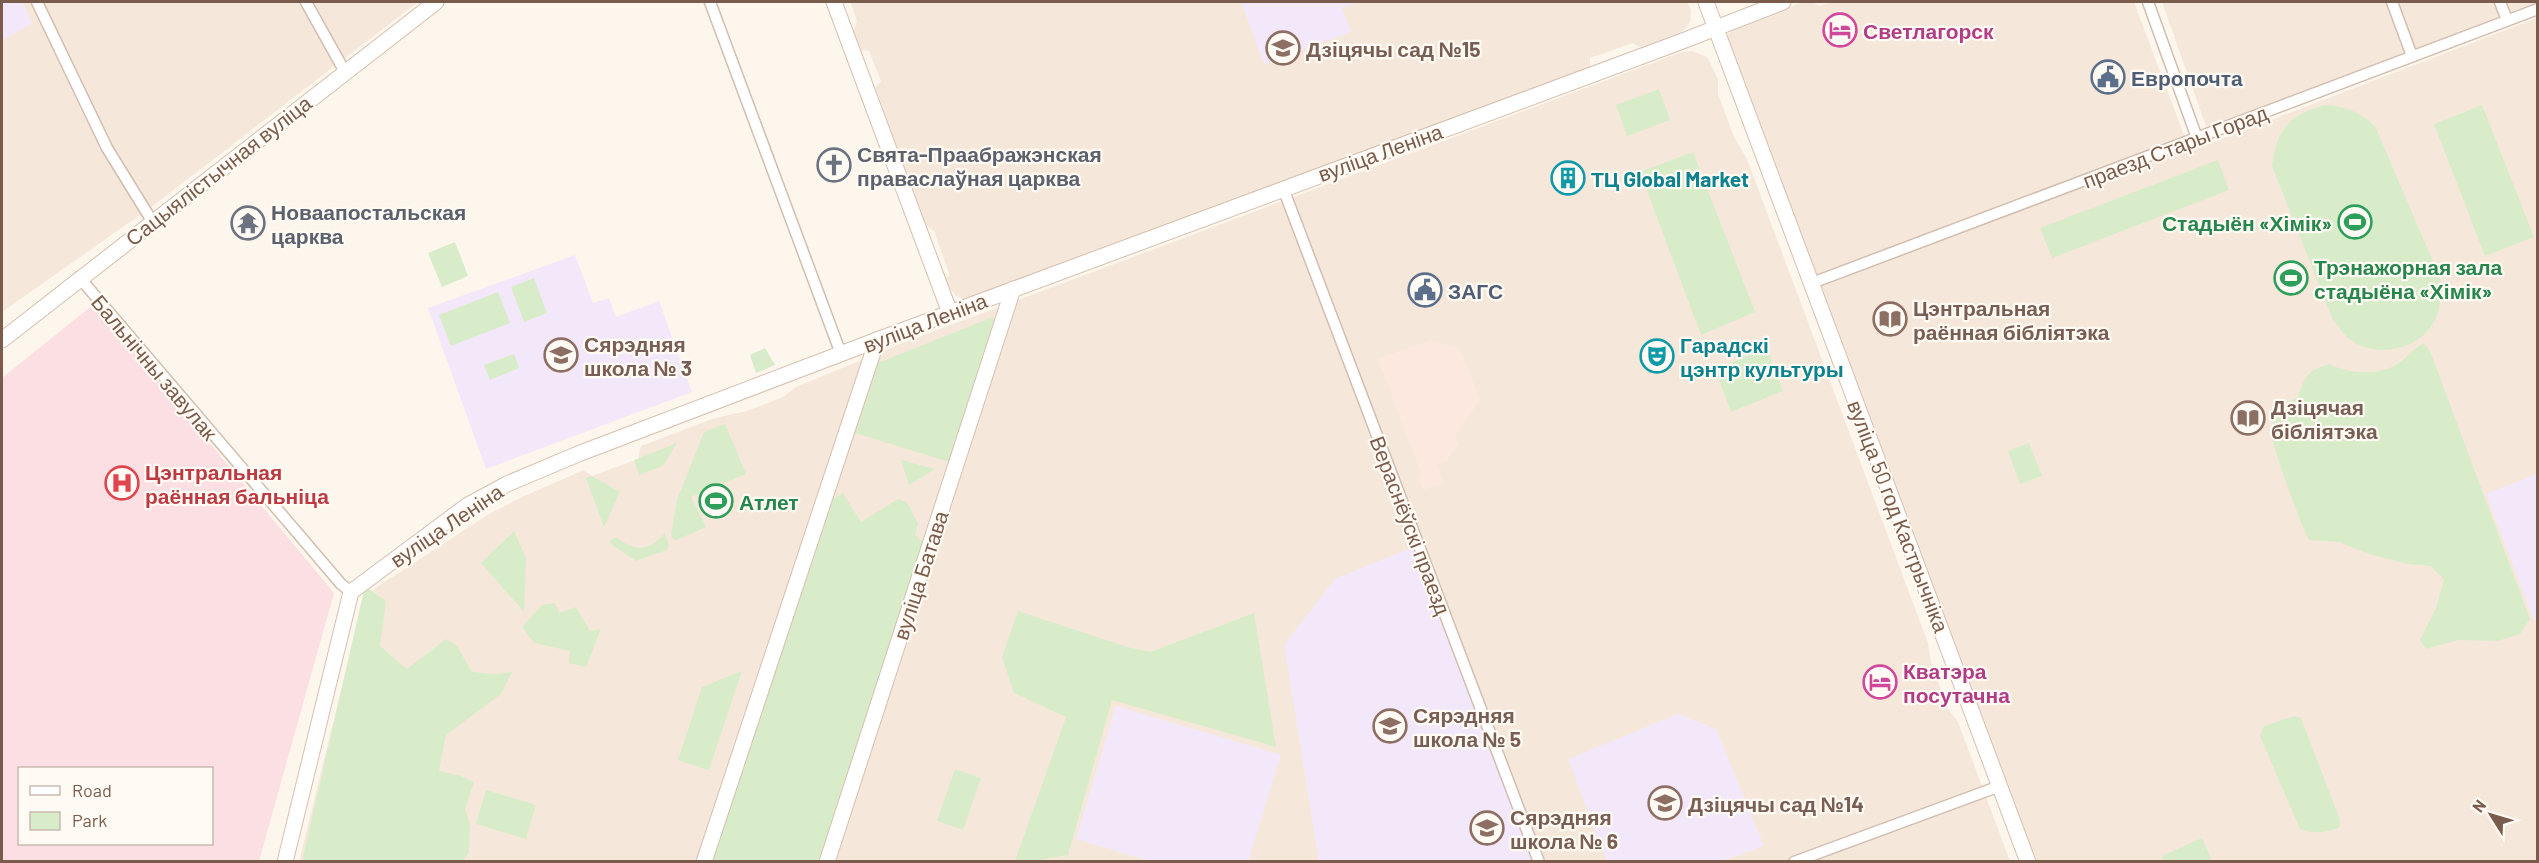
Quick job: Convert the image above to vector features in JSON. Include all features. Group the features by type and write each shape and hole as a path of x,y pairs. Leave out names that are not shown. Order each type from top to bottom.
{"street":[{"path":"37,2 107,148 152,221"},
{"path":"306,2 345,72"},
{"name":"Сацыялістычная вуліца","path":"2,340 79,277 436,2"},
{"path":"710,2 841,354"},
{"path":"834,2 950,313"},
{"name":"вуліца 50 год Кастрычніка","path":"1706,2 2028,861"},
{"name":"вуліца Леніна","path":"351,592 468,505 507,484 578,454 1783,2"},
{"path":"2148,2 2197,138"},
{"path":"2392,2 2412,56"},
{"path":"2500,2 2507,20"},
{"name":"праезд Стары Горад","path":"1812,283 2538,9"},
{"name":"Вераснёўскі праезд","path":"1283,188 1539,861"},
{"name":"Бальнічны завулак","path":"79,277 294,530 351,592"},
{"name":"вуліца Батава","path":"826,861 1013,289"},
{"path":"704,861 877,340"},
{"path":"285,861 351,592"},
{"path":"1794,861 2000,786"}],"shaded area":[{"path":"2,2 418,2 154,205 2,312"},
{"path":"2,2 23,2 32,23 2,41"},
{"path":"850,2 1687,2 1691,10 1690,22 1684,30 1674,36 1641,48 1633,43 1590,58 1590,68 966,300 956,296 945,277 950,276 934,231 925,224 875,87 881,81 869,51 860,50 853,32 857,21"},
{"name":"Дзіцячы сад №15","path":"1241,2 1359,2 1342,8 1351,32 1264,64"},
{"path":"1802,2 1813,2 1819,6 1832,2 2134,2 2190,151 2537,18 2537,861 2036,861 1725,44 1732,30"},
{"path":"2162,2 2537,2 2538,3 2207,129"},
{"path":"1692,51 1707,57 1718,79 1718,94 1734,137 1747,159 1928,643 1931,663 1948,709 1958,722 2010,861 299,862 363,601 377,587 489,514 584,470 592,476 638,459 641,446 715,418 747,411 783,397 796,387 900,344 1682,52"},
{"name":"Сярэдняя школа № 3","path":"575,255 593,303 609,298 616,317 659,301 692,392 486,469 428,308"},
{"name":"Цэнтральная раённая бальніца","path":"94,304 334,593 259,861 2,861 2,378"},
{"path":"1431,340 1460,349 1480,400 1455,434 1459,444 1446,461 1437,465 1444,483 1423,490 1418,477 1422,475 1378,359"},
{"path":"2537,474 2538,619 2534,620 2486,494"},
{"name":"Сярэдняя школа № 5","path":"1413,547 1534,861 1319,861 1284,645 1335,579"},
{"path":"1116,706 1281,755 1248,861 1149,861 1076,839"},
{"name":"Дзіцячы сад №14","path":"1678,714 1716,729 1764,846 1722,861 1607,861 1568,759"}],"green space":[{"path":"1659,89 1670,120 1627,136 1616,105"},
{"name":"Стадыён «Хімік»","path":"2325,105 2352,111 2375,126 2440,278 2440,301 2433,323 2426,333 2406,346 2382,350 2358,345 2346,336 2333,320 2272,166 2277,143 2287,125 2302,113"},
{"path":"2482,105 2534,237 2485,256 2434,124"},
{"path":"1693,152 1755,312 1701,335 1640,172"},
{"path":"2218,160 2229,190 2052,258 2040,228"},
{"path":"455,242 468,276 442,287 428,253"},
{"path":"534,278 547,313 524,322 511,287"},
{"path":"498,292 510,323 451,346 439,315"},
{"path":"993,317 949,462 855,433 878,363"},
{"path":"2424,343 2430,351 2530,619 2520,634 2498,641 2458,640 2426,649 2420,640 2436,608 2444,580 2431,566 2408,564 2369,554 2339,542 2309,540 2273,443 2272,429 2275,417 2282,407 2298,397 2305,379 2311,372 2329,364 2344,370 2361,372 2387,369 2398,364"},
{"path":"765,348 775,365 756,373 750,355"},
{"path":"1767,348 1783,391 1731,412 1715,369"},
{"path":"514,354 519,368 490,380 484,365"},
{"path":"725,424 746,474 691,497 706,527 677,540 673,539 671,535 677,500 704,432"},
{"path":"677,443 663,466 639,475 634,460"},
{"path":"2029,443 2042,476 2020,484 2008,451"},
{"path":"901,460 935,469 909,485"},
{"path":"592,476 620,492 604,527 586,478"},
{"path":"843,493 861,522 898,499 907,502 918,524 915,535 924,543 819,861 709,862 826,503"},
{"path":"514,531 526,558 524,612 481,563"},
{"path":"665,533 669,546 667,550 636,561 610,541 616,537 629,545 642,548 653,544"},
{"path":"365,586 386,601 380,646 407,669 446,639 457,646 472,672 494,674 512,672 501,694 446,735 439,771 461,776 474,782 465,809 470,824 469,852 463,861 302,862"},
{"path":"555,603 559,613 576,607 590,631 601,629 586,667 569,663 570,651 534,643 522,627 542,605"},
{"path":"1018,611 1127,647 1150,652 1254,613 1276,747 1112,700 1068,855 1034,861 1015,861 1066,717 1014,693 1002,657"},
{"path":"742,671 709,770 678,760 702,687"},
{"path":"2294,716 2301,718 2340,820 2340,826 2332,830 2315,832 2300,829 2260,736 2264,726"},
{"path":"955,769 981,778 963,830 937,821"},
{"path":"486,790 536,805 526,839 476,824"},
{"path":"2202,838 2212,861 2164,861 2162,856"}],"place":[{"name":"Светлагорск","path":"1840,30"},
{"name":"Дзіцячы сад №15","path":"1283,48"},
{"name":"Европочта","path":"2108,77"},
{"name":"Свята-Праабражэнская праваслаўная царква","path":"834,165"},
{"name":"ТЦ Global Market","path":"1568,178"},
{"name":"Стадыён «Хімік»","path":"2355,222"},
{"name":"Новаапостальская царква","path":"248,223"},
{"name":"Трэнажорная зала стадыёна «Хімік»","path":"2291,278"},
{"name":"ЗАГС","path":"1425,290"},
{"name":"Цэнтральная раённая бібліятэка","path":"1890,319"},
{"name":"Сярэдняя школа № 3","path":"561,355"},
{"name":"Гарадскі цэнтр культуры","path":"1657,356"},
{"name":"Дзіцячая бібліятэка","path":"2248,418"},
{"name":"Цэнтральная раённая бальніца","path":"122,483"},
{"name":"Атлет","path":"716,501"},
{"name":"Кватэра посутачна","path":"1880,682"},
{"name":"Сярэдняя школа № 5","path":"1390,726"},
{"name":"Дзіцячы сад №14","path":"1665,803"},
{"name":"Сярэдняя школа № 6","path":"1487,828"}]}
